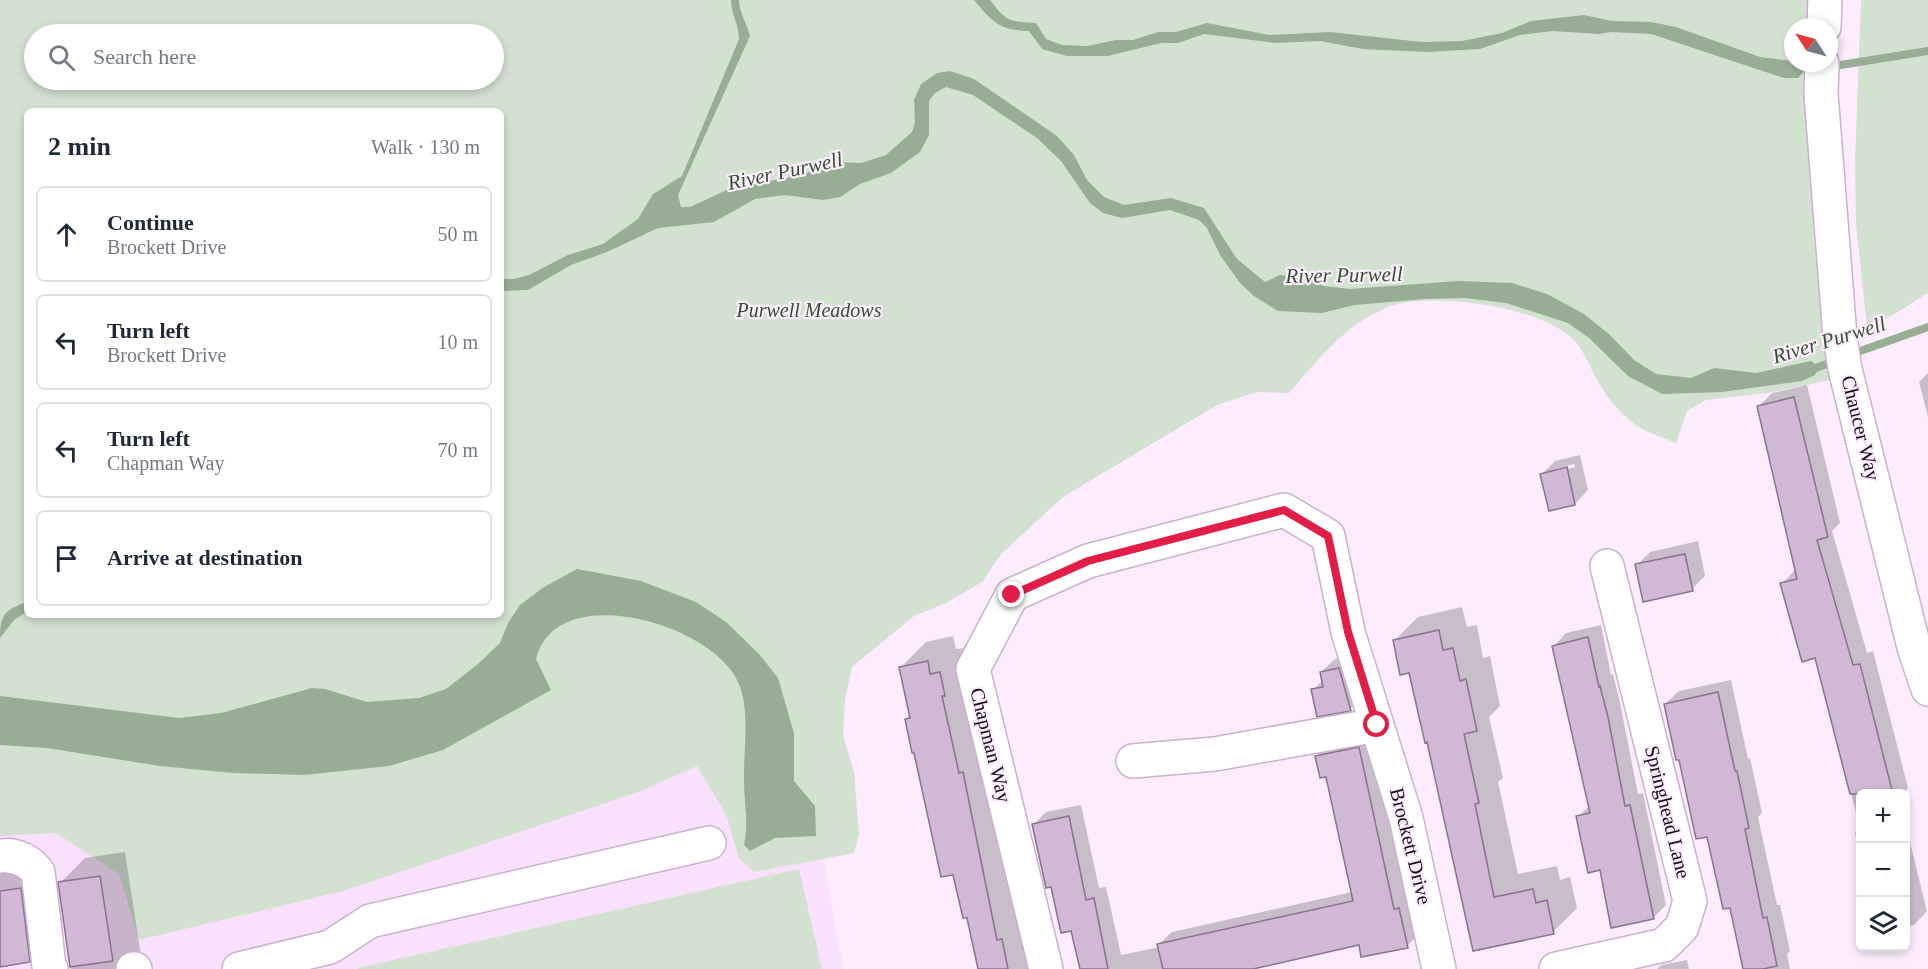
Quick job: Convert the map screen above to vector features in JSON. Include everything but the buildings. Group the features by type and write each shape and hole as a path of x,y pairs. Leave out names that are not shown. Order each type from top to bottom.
{"street":[{"path":"1825,18 1826,0"},
{"name":"Chaucer Way","path":"1822,78 1843,353 1921,645 1928,689"},
{"name":"Brockett Drive","path":"1284,510 1328,536 1348,632 1406,818 1440,969"},
{"name":"Chapman Way","path":"1046,969 973,669 1012,595 1088,561 1284,510"},
{"name":"Springhead Lane","path":"1556,969 1664,945 1682,927 1690,901 1607,566"},
{"path":"1133,760 1215,754 1377,725"},
{"path":"239,969 330,947 370,921 709,843"},
{"path":"0,856 9,855 29,862 38,872 48,966 51,969"}],"shaded area":[{"path":"731,0 739,0 750,36 678,195 681,207 690,207 731,188 802,175 832,162 861,163 886,155 912,132 915,122 914,100 921,84 937,73 950,71 974,79 1057,136 1074,155 1087,180 1104,197 1124,205 1171,198 1204,208 1237,259 1265,282 1280,275 1300,278 1324,286 1350,289 1458,281 1512,283 1547,294 1584,314 1610,335 1634,360 1656,374 1691,378 1714,368 1756,373 1811,361 1819,368 1815,375 1802,381 1722,392 1662,394 1628,376 1589,338 1568,323 1506,303 1465,298 1425,299 1355,305 1322,313 1278,311 1254,296 1240,283 1220,255 1207,228 1199,220 1170,210 1122,218 1103,213 1090,203 1061,161 1037,138 973,95 946,87 935,93 929,101 929,135 920,152 891,173 860,184 840,197 823,200 785,195 755,199 714,222 658,228 607,252 571,265 528,290 504,291 504,279 529,275 568,255 603,244 638,219 653,194 682,176 739,39"},
{"path":"974,0 990,0 1000,13 1009,19 1036,23 1046,39 1062,45 1087,46 1116,40 1133,40 1158,32 1176,32 1207,23 1269,35 1330,32 1422,42 1462,41 1502,33 1531,21 1584,15 1612,21 1651,22 1676,27 1760,57 1784,60 1784,72 1803,72 1798,78 1784,78 1651,34 1611,32 1599,34 1553,31 1520,35 1480,49 1427,52 1363,49 1320,41 1276,43 1204,34 1178,43 1161,43 1108,56 1067,56 1042,49 1029,31 1003,27 986,14"},
{"path":"577,569 641,581 696,602 726,622 759,654 778,678 794,733 794,781 815,806 816,836 775,838 750,851 744,845 746,820 745,718 742,693 738,682 723,661 699,643 668,628 635,618 602,615 572,620 549,634 536,659 551,690 443,750 389,766 304,775 233,773 160,766 47,748 0,745 0,696 179,718 221,713 312,688 325,689 367,702 419,698 446,689 478,664 500,643 508,623 520,605 544,587"},
{"path":"24,603 24,614 14,620 0,638 3,618 14,608"},
{"path":"697,766 726,815 739,858 754,872 823,859 843,969 0,969 0,836 56,833 119,874 139,940 343,891 640,791"}],"green space":[{"name":"Purwell Meadows","path":"0,0 1809,0 1808,18 1784,18 1784,72 1807,72 1814,240 1831,380 1767,393 1706,400 1687,411 1676,443 1642,429 1628,419 1605,392 1577,343 1558,328 1516,311 1467,302 1421,301 1393,305 1368,317 1346,332 1289,393 1257,392 1217,405 1063,497 1001,554 982,582 946,603 914,616 852,667 845,700 843,736 854,772 859,834 854,853 754,872 739,858 726,815 697,766 641,791 343,891 139,940 119,874 56,833 0,836"},
{"path":"1861,0 1928,0 1928,293 1867,328 1856,223 1855,163"},
{"path":"799,869 822,969 358,969 358,968"}],"waterway":[{"name":"River Purwell","path":"1838,65 1928,51"},
{"name":"River Purwell","path":"1849,355 1928,327"},
{"name":"River Purwell","path":"1810,370 1838,360"}],"route":[{"path":"1012,595 1088,561 1284,510 1328,536 1348,632 1377,725"}]}
